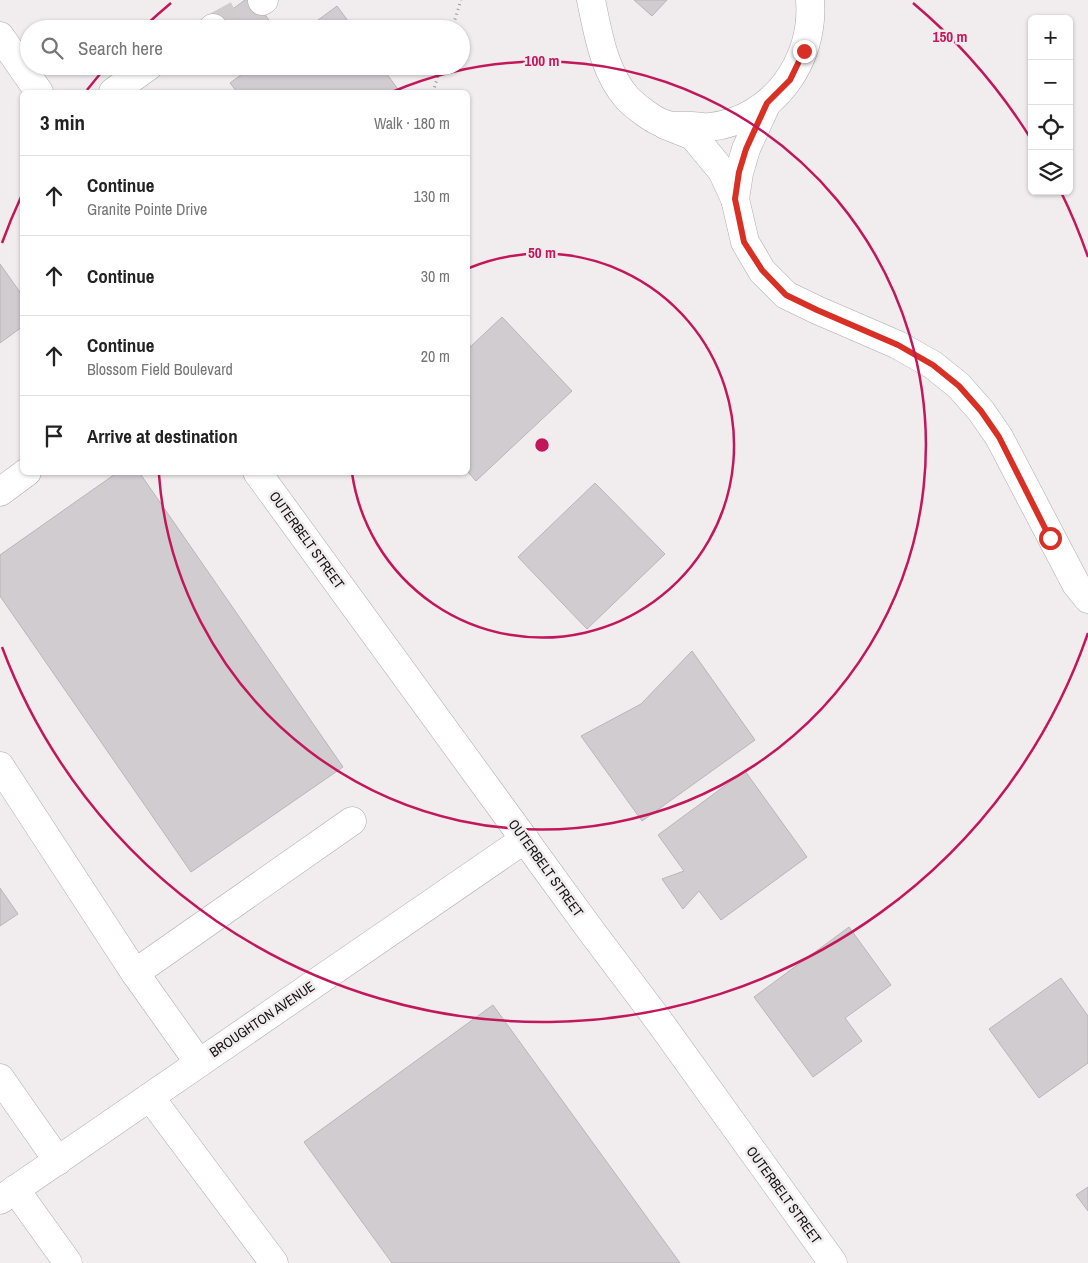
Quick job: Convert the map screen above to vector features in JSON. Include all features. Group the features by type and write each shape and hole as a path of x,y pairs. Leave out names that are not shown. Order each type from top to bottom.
{"street":[{"path":"591,0 607,65 616,84 646,114 693,136 722,172 735,199 744,242 762,270 786,295 898,345 933,365 964,392 981,411 999,437 1076,584 1088,599"},
{"path":"665,124 710,127 742,118 767,103 790,80 804,51 809,31 810,0"},
{"path":"0,36 20,65"},
{"path":"27,75 38,90"},
{"path":"116,90 137,75"},
{"path":"735,199 739,172 746,149 767,103"},
{"path":"0,492 23,475"},
{"name":"OUTERBELT STREET","path":"259,475 834,1263"},
{"path":"0,766 135,973 199,1062"},
{"path":"135,973 352,821"},
{"name":"BROUGHTON AVENUE","path":"8,1195 525,839"},
{"path":"0,1078 58,1161"},
{"path":"150,1097 274,1263"},
{"path":"8,1195 68,1263"}],"path":[{"path":"455,20 461,0"},
{"path":"434,90 438,75"}],"building":[{"path":"245,0 255,0 269,20 226,20 223,16"},
{"path":"634,0 667,0 652,16"},
{"path":"337,6 347,20 318,20"},
{"path":"241,75 388,75 399,90 235,90 230,83"},
{"path":"0,264 20,292 20,328 0,343"},
{"path":"502,317 572,391 476,481 470,474 470,347"},
{"path":"114,475 141,475 343,767 191,872 0,596 0,555"},
{"path":"595,483 665,554 587,629 518,557"},
{"path":"692,651 755,740 642,821 581,736 641,704"},
{"path":"745,771 807,857 721,920 699,891 683,909 662,879 684,871 658,835"},
{"path":"0,888 18,914 0,926"},
{"path":"849,927 891,985 845,1018 862,1041 813,1077 754,997"},
{"path":"1061,978 1088,1016 1088,1063 1039,1098 989,1029"},
{"path":"493,1005 680,1263 392,1263 304,1142"},
{"path":"1088,1187 1088,1211 1076,1195"}],"tunnel":[{"path":"228,20 262,1"}],"route":[{"path":"804,51 790,80 767,103 746,149 739,172 735,199 744,242 762,270 786,295 898,345 933,365 959,386 981,411 999,437 1050,538"}]}
